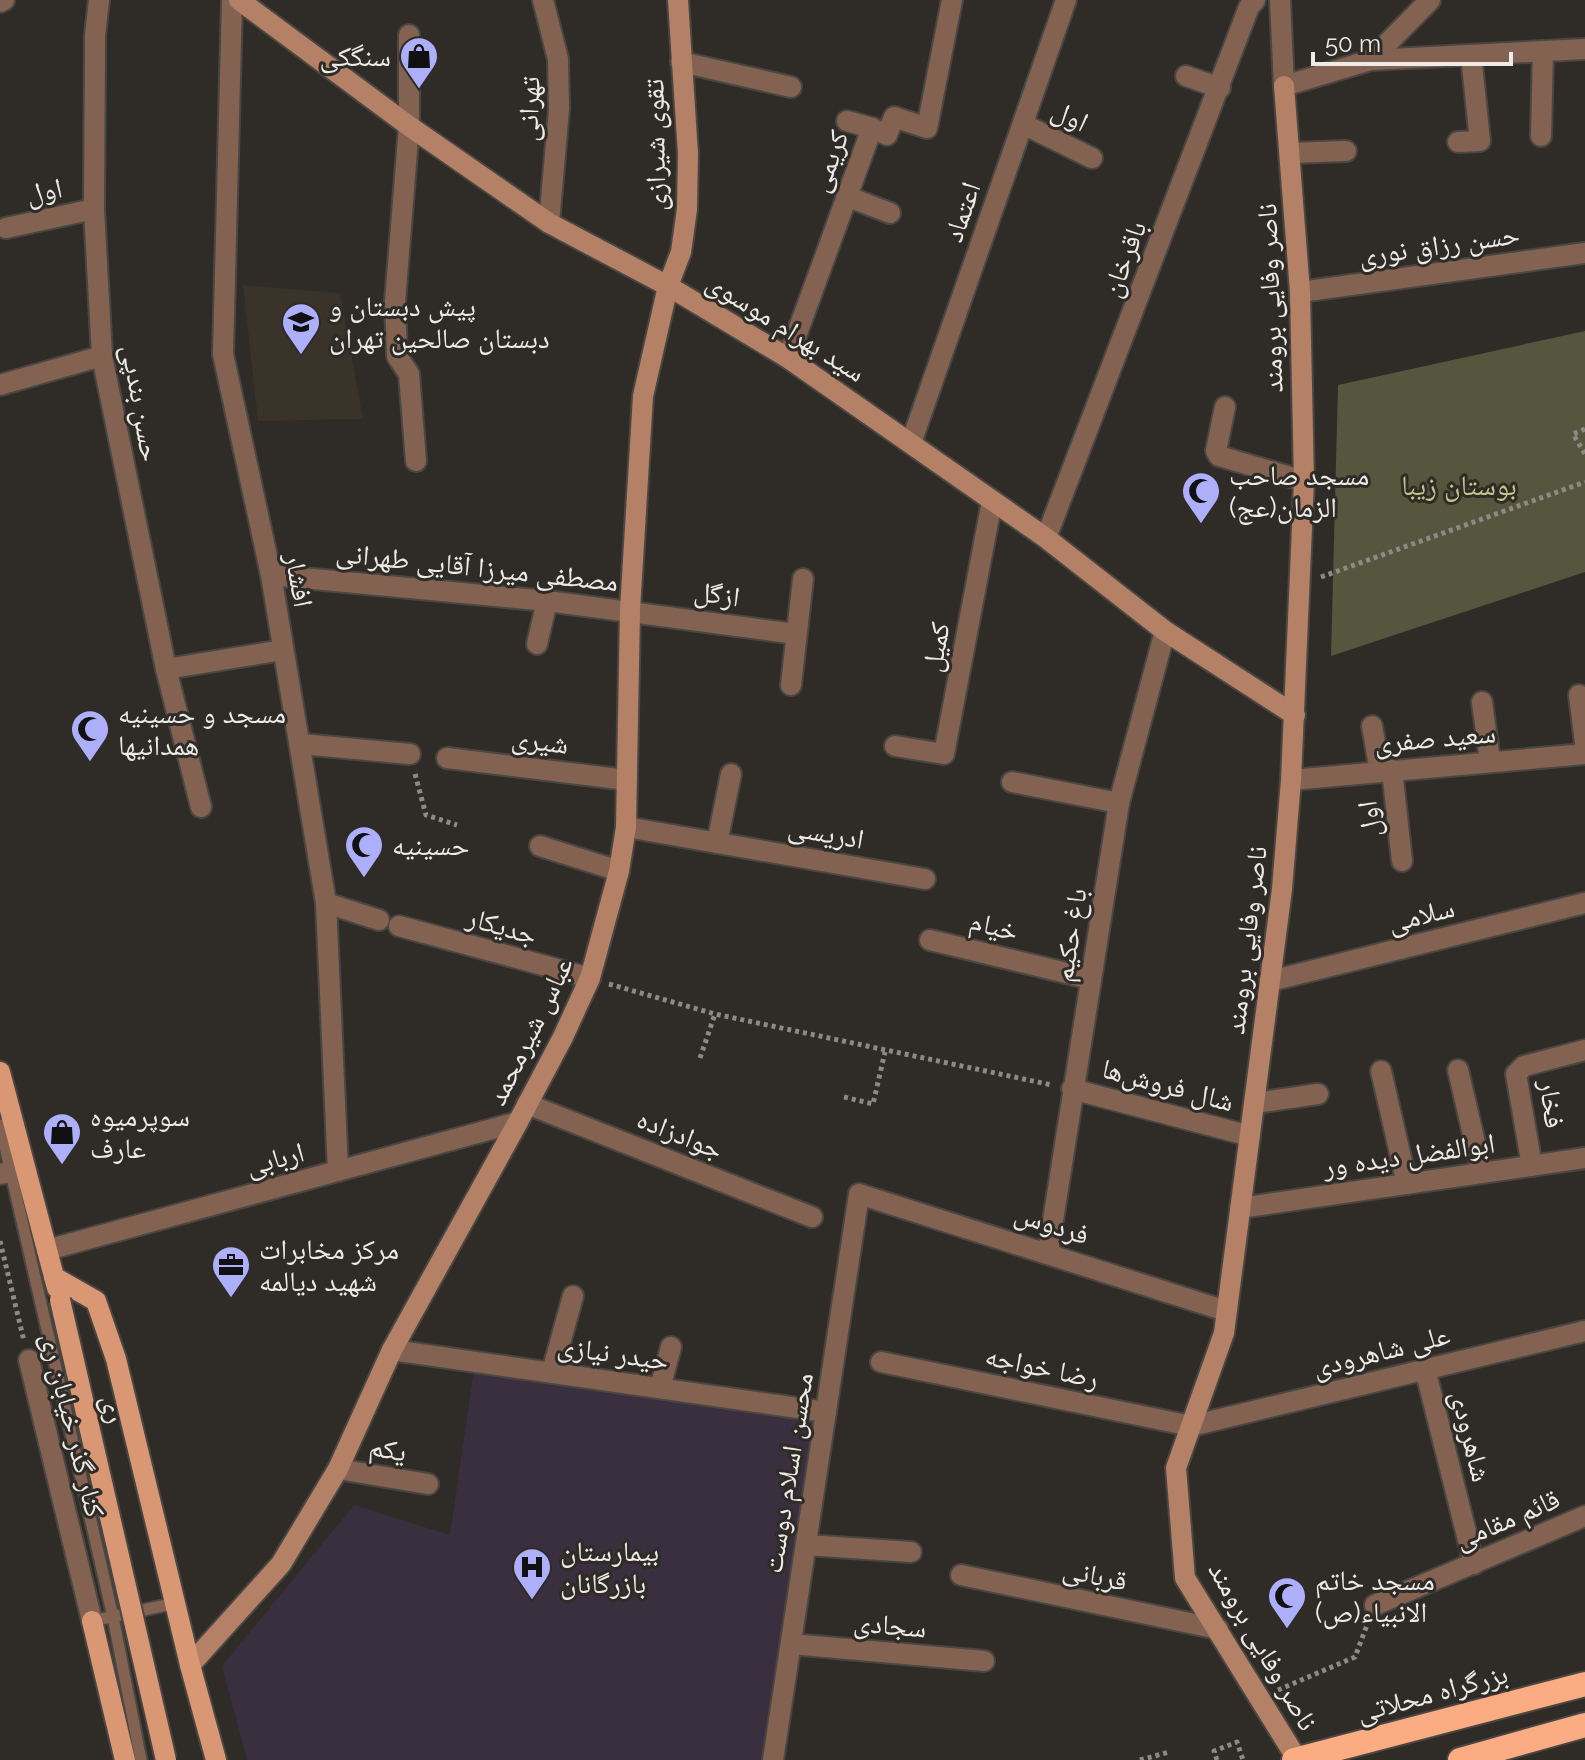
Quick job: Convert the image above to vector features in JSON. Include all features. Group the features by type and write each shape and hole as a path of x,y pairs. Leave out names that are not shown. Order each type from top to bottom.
{"highway":[{"name":"بزرگراه محلاتی","path":"1296,1760 1585,1684"},
{"path":"1460,1760 1585,1725"}],"main road":[{"name":"ری","path":"0,1072 13,1172 47,1250 166,1760"},
{"path":"54,1277 96,1301 116,1359 216,1760"},
{"path":"92,1621 125,1760"}],"street":[{"name":"حسن بندپی","path":"99,0 95,35 94,209 102,356 166,669 201,807"},
{"name":"افشار","path":"232,0 223,354 271,575 326,903 338,1171"},
{"name":"سید بهرام موسوی","path":"239,0 409,126 549,223 668,286 788,358 1046,538 1165,631 1295,715"},
{"name":"تهرانی","path":"543,0 558,59 559,109 549,223"},
{"name":"تقوی شیرازی","path":"668,286 681,252 687,209 688,154 678,0"},
{"name":"کریمی","path":"788,358 872,128 887,135 894,117 927,128 952,0"},
{"name":"اعتماد","path":"911,443 1066,0"},
{"name":"باقرخان","path":"1046,538 1249,7 1255,0"},
{"path":"1280,0 1284,86 1371,60 1585,49"},
{"path":"1371,60 1430,0"},
{"path":"409,35 409,126 395,302 397,356 409,374 416,461"},
{"path":"1541,136 1543,51"},
{"path":"1458,142 1480,141 1471,55"},
{"path":"681,62 791,87"},
{"path":"1186,76 1220,88"},
{"name":"ناصر وفایی برومند","path":"1284,86 1300,292 1304,481 1291,780 1282,889 1224,1333 1176,1468 1185,1578 1261,1697 1296,1760"},
{"path":"847,121 872,128"},
{"name":"اول","path":"1023,124 1092,158"},
{"path":"1290,153 1346,151"},
{"path":"846,196 890,213"},
{"name":"اول","path":"6,228 94,209"},
{"name":"حسن رزاق نوری","path":"1300,292 1585,253"},
{"name":"عباس شیرمحمد","path":"190,1665 281,1564 338,1469 392,1350 563,1037 590,978 619,871 626,827 630,610 643,396 668,286"},
{"path":"0,385 102,356"},
{"path":"1225,407 1216,451 1219,456 1304,481"},
{"name":"کمیل","path":"895,746 944,754 992,501"},
{"name":"مصطفی میرزا آقایی طهرانی","path":"271,575 630,610"},
{"path":"791,685 803,579"},
{"path":"537,644 547,601"},
{"name":"ازگل","path":"630,610 796,634"},
{"name":"باغ حکیم","path":"1048,1252 1119,803 1165,631"},
{"path":"166,669 283,650"},
{"path":"1579,695 1585,743"},
{"path":"1482,702 1490,761"},
{"name":"اول","path":"1372,726 1386,771 1402,861"},
{"path":"301,744 410,754"},
{"name":"سعید صفری","path":"1291,780 1585,754"},
{"name":"شیری","path":"447,758 627,780"},
{"path":"717,843 731,774"},
{"path":"1012,782 1119,803"},
{"name":"ادریسی","path":"626,827 925,879"},
{"path":"540,846 619,871"},
{"path":"326,903 379,920"},
{"name":"سلامی","path":"1270,981 1585,903"},
{"name":"جدیکار","path":"399,926 590,978"},
{"name":"خیام","path":"930,940 1091,979"},
{"name":"فخار","path":"1532,1166 1516,1074 1524,1066 1585,1050"},
{"path":"1458,1070 1482,1173"},
{"path":"1381,1071 1407,1184"},
{"name":"شال فروش‌ها","path":"1072,1089 1250,1136"},
{"path":"1255,1103 1318,1094"},
{"name":"اربابی","path":"47,1250 338,1171 522,1113"},
{"name":"جوادزاده","path":"522,1113 812,1217"},
{"name":"ابوالفضل دیده ور","path":"1240,1208 1585,1158"},
{"name":"فردوس","path":"859,1194 1226,1311"},
{"name":"محسن اسلام دوست","path":"773,1760 859,1194"},
{"path":"552,1372 573,1296"},
{"name":"علی شاهرودی","path":"1191,1426 1585,1331"},
{"path":"660,1388 671,1347"},
{"name":"حیدر نیازی","path":"392,1350 826,1412"},
{"name":"کنار گذر خیابان ری","path":"29,1360 92,1621"},
{"name":"رضا خواجه","path":"881,1362 1191,1426"},
{"name":"شاهرودی","path":"1425,1369 1474,1564"},
{"name":"یکم","path":"338,1469 428,1484"},
{"name":"قائم مقامی","path":"1375,1605 1585,1516"},
{"path":"806,1545 911,1552"},
{"name":"قربانی","path":"961,1575 1218,1629"},
{"name":"سجادی","path":"791,1644 984,1661"}],"lane":[{"path":"0,1125 113,1617 141,1760"},
{"path":"92,1621 176,1603"}],"path":[{"path":"1585,429 1573,434 1585,454"},
{"path":"1301,584 1585,482"},
{"path":"410,754 426,815 457,825"},
{"path":"590,978 715,1014 1072,1089"},
{"path":"700,1058 715,1014"},
{"path":"844,1097 873,1104 885,1052"},
{"name":"کنار گذر خیابان ری","path":"0,1241 29,1360"},
{"path":"1261,1697 1355,1657 1375,1605"},
{"path":"1217,1760 1214,1751 1237,1742 1243,1760"},
{"path":"1140,1760 1169,1752"}],"shaded area":[{"name":"پیش دبستان و دبستان صالحین تهران","path":"243,285 340,293 363,419 258,421"},
{"name":"بیمارستان بازرگانان","path":"474,1369 814,1416 768,1760 247,1760 222,1666 354,1505 450,1535"}],"green space":[{"name":"بوستان زیبا","path":"1585,331 1585,572 1331,656 1338,385"}],"place":[{"name":"سنگکی","path":"419,90"},
{"name":"پیش دبستان و دبستان صالحین تهران","path":"301,356"},
{"name":"مسجد صاحب الزمان(عج)","path":"1201,525"},
{"name":"مسجد و حسینیه همدانیها","path":"90,763"},
{"name":"حسینیه","path":"364,879"},
{"name":"سوپرمیوه عارف","path":"62,1166"},
{"name":"مرکز مخابرات شهید دیالمه","path":"231,1299"},
{"name":"بیمارستان بازرگانان","path":"532,1601"},
{"name":"مسجد خاتم الانبیاء(ص)","path":"1287,1630"}]}
